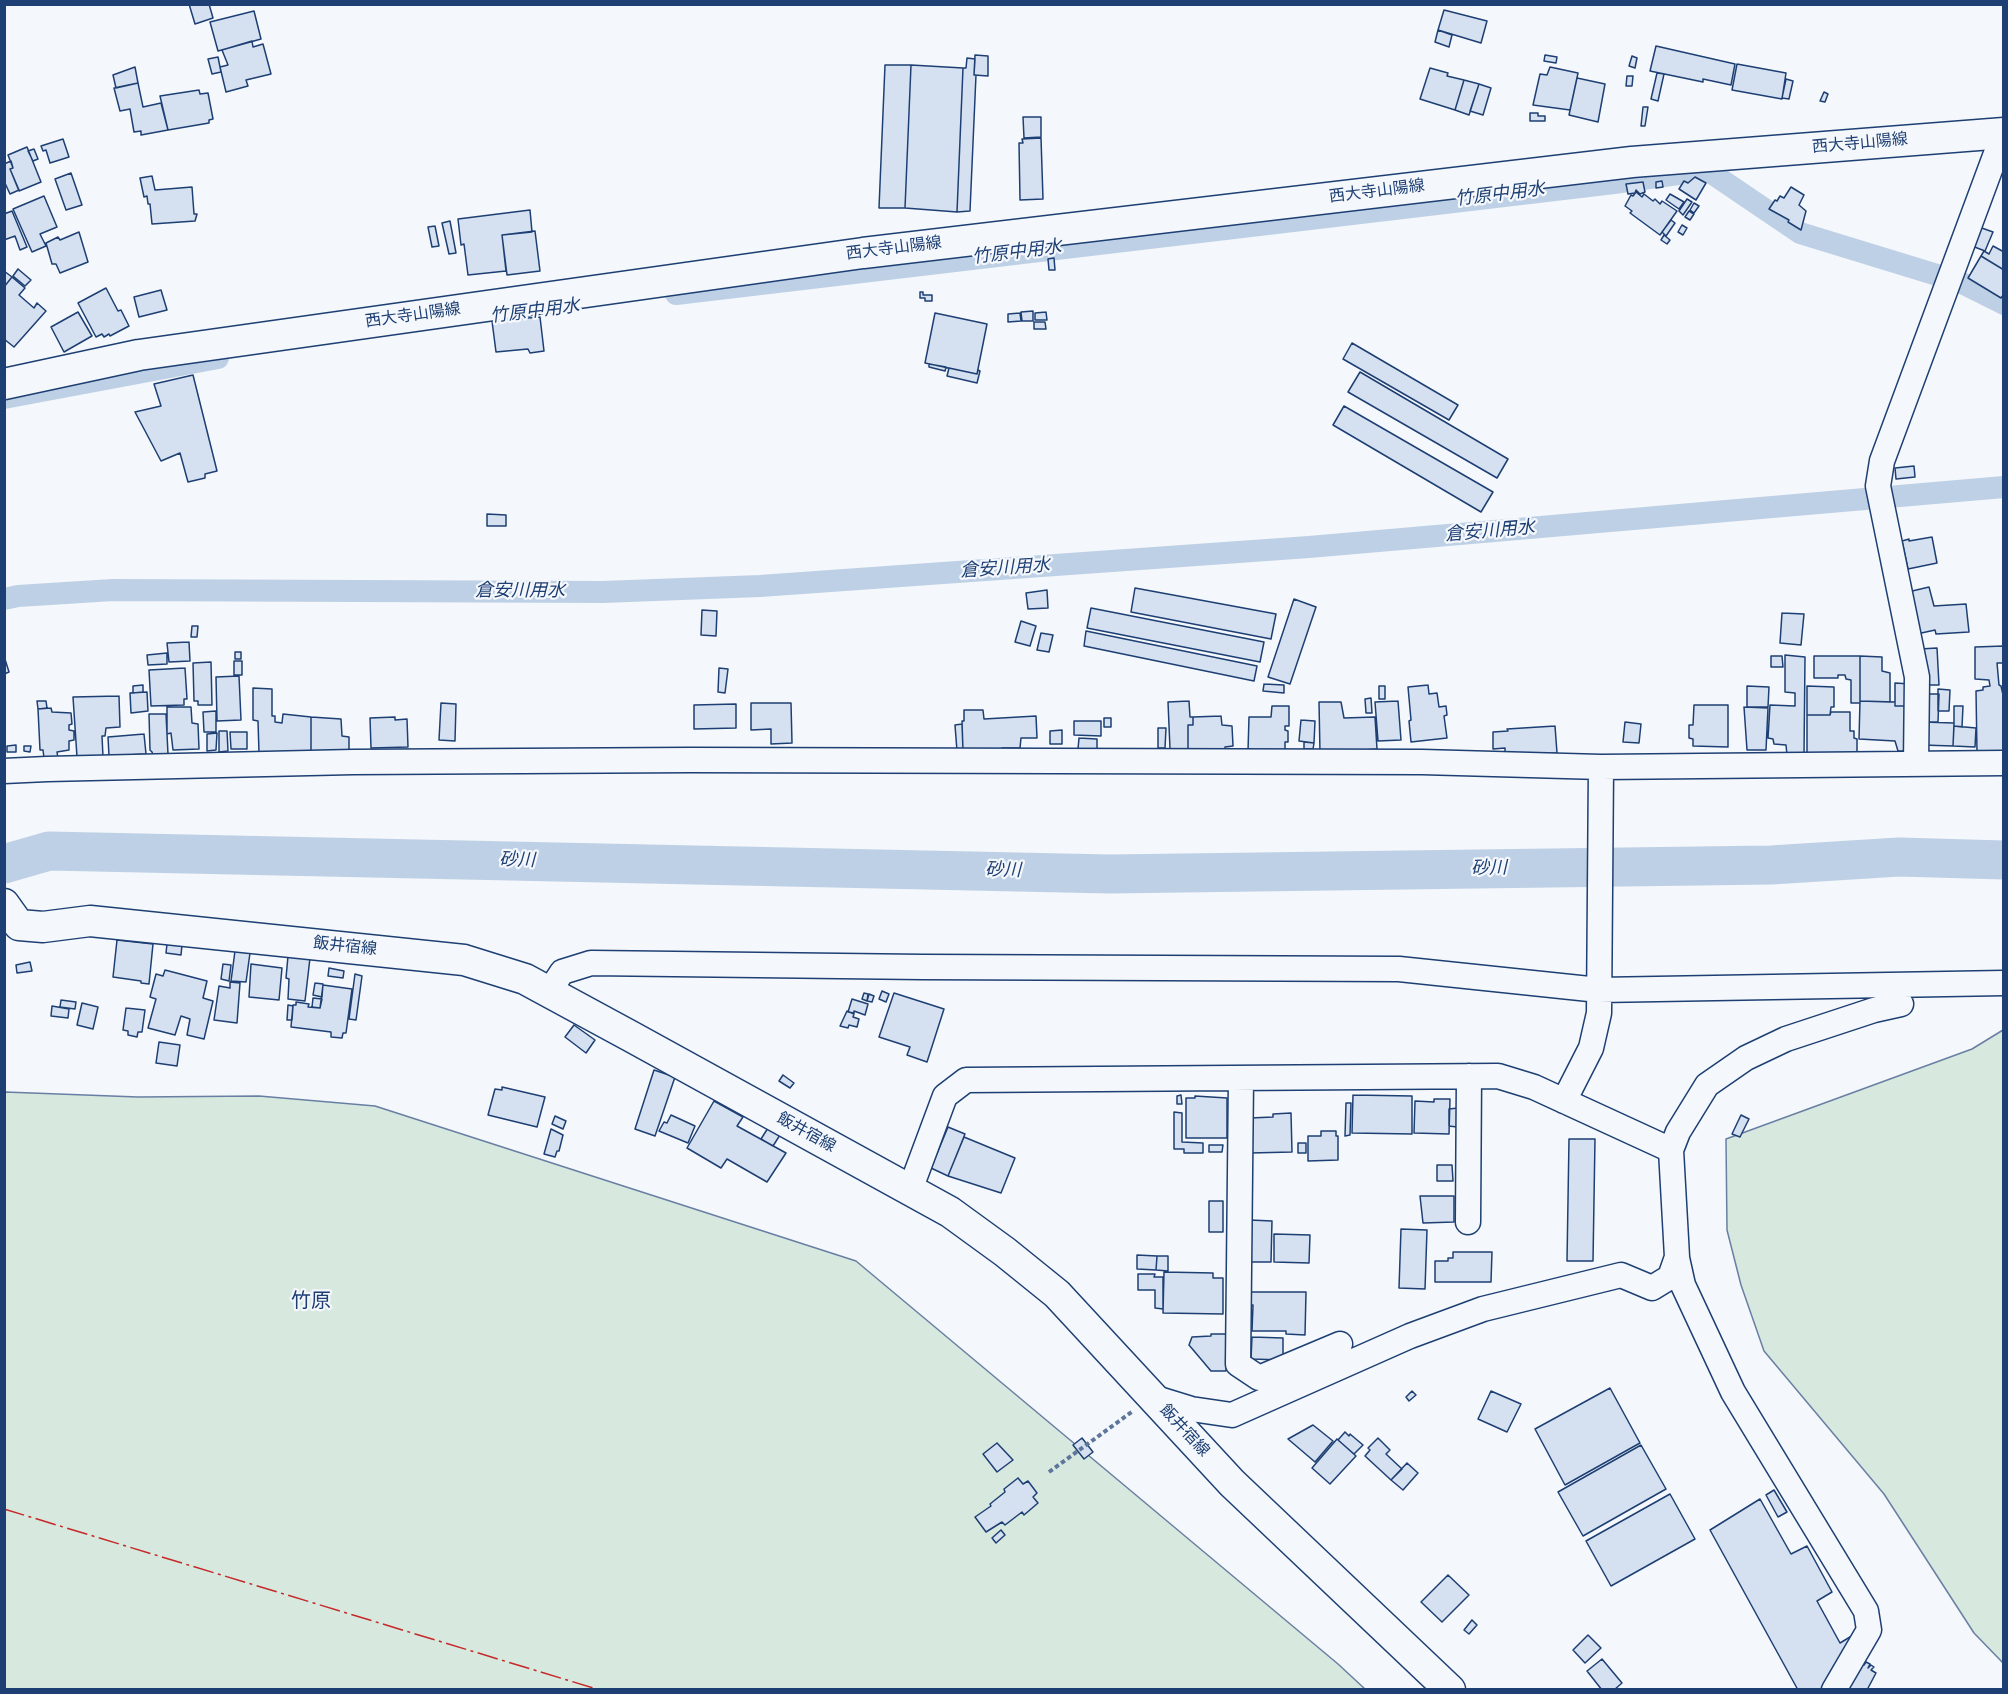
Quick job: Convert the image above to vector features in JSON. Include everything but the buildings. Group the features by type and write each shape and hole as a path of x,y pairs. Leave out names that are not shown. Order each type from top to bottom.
{"main road":[{"name":"西大寺山陽線","path":"4,384 139,355 863,253 1632,162 2003,132"},
{"name":"飯井宿線","path":"4,904 19,925 43,927 90,921 464,960 525,979 549,992 950,1212 1005,1252 1057,1294 1232,1483 1450,1689"}],"street":[{"path":"1916,764 1917,677 1878,486 1882,461 2003,132"},
{"path":"4,771 353,762 690,759 1422,762 1601,767 2004,763"},
{"path":"1564,1101 1591,1048 1599,1013 1601,767"},
{"path":"549,992 562,972 591,963 1399,969 1599,985 2004,983"},
{"path":"1834,1689 1869,1630 1866,1611 1733,1392 1683,1285 1677,1255 1671,1150 1678,1132 1707,1085 1746,1058 1786,1039 1874,1010 1901,1004"},
{"path":"1468,1222 1469,1076"},
{"path":"910,1190 945,1096 966,1080 1498,1076 1534,1088 1671,1150"},
{"path":"1240,1078 1238,1364 1259,1378 1340,1344"},
{"path":"1152,1397 1191,1409 1232,1415 1410,1336 1483,1309 1621,1275 1652,1288 1670,1277 1677,1255"}],"path":[{"path":"1049,1472 1152,1397"}],"shaded area":[{"path":"2003,1030 2003,1663 1974,1633 1884,1494 1764,1351 1741,1285 1727,1230 1726,1139 1972,1049"},
{"path":"5,1092 138,1097 259,1096 375,1106 856,1261 1365,1689 5,1690"}],"waterway":[{"name":"竹原中用水","path":"676,294 1614,183 1707,170 1800,233 1960,282 2004,304"},
{"name":"竹原中用水","path":"4,398 218,358"},
{"name":"倉安川用水","path":"4,599 18,596 113,590 603,592 760,586 1309,547 2004,487"},
{"name":"砂川","path":"4,864 49,851 1110,874 1771,865 1899,857 2004,860"}],"power":[{"path":"4,1509 600,1690"}],"district":[{"name":"竹原","path":"311,1302"}]}
